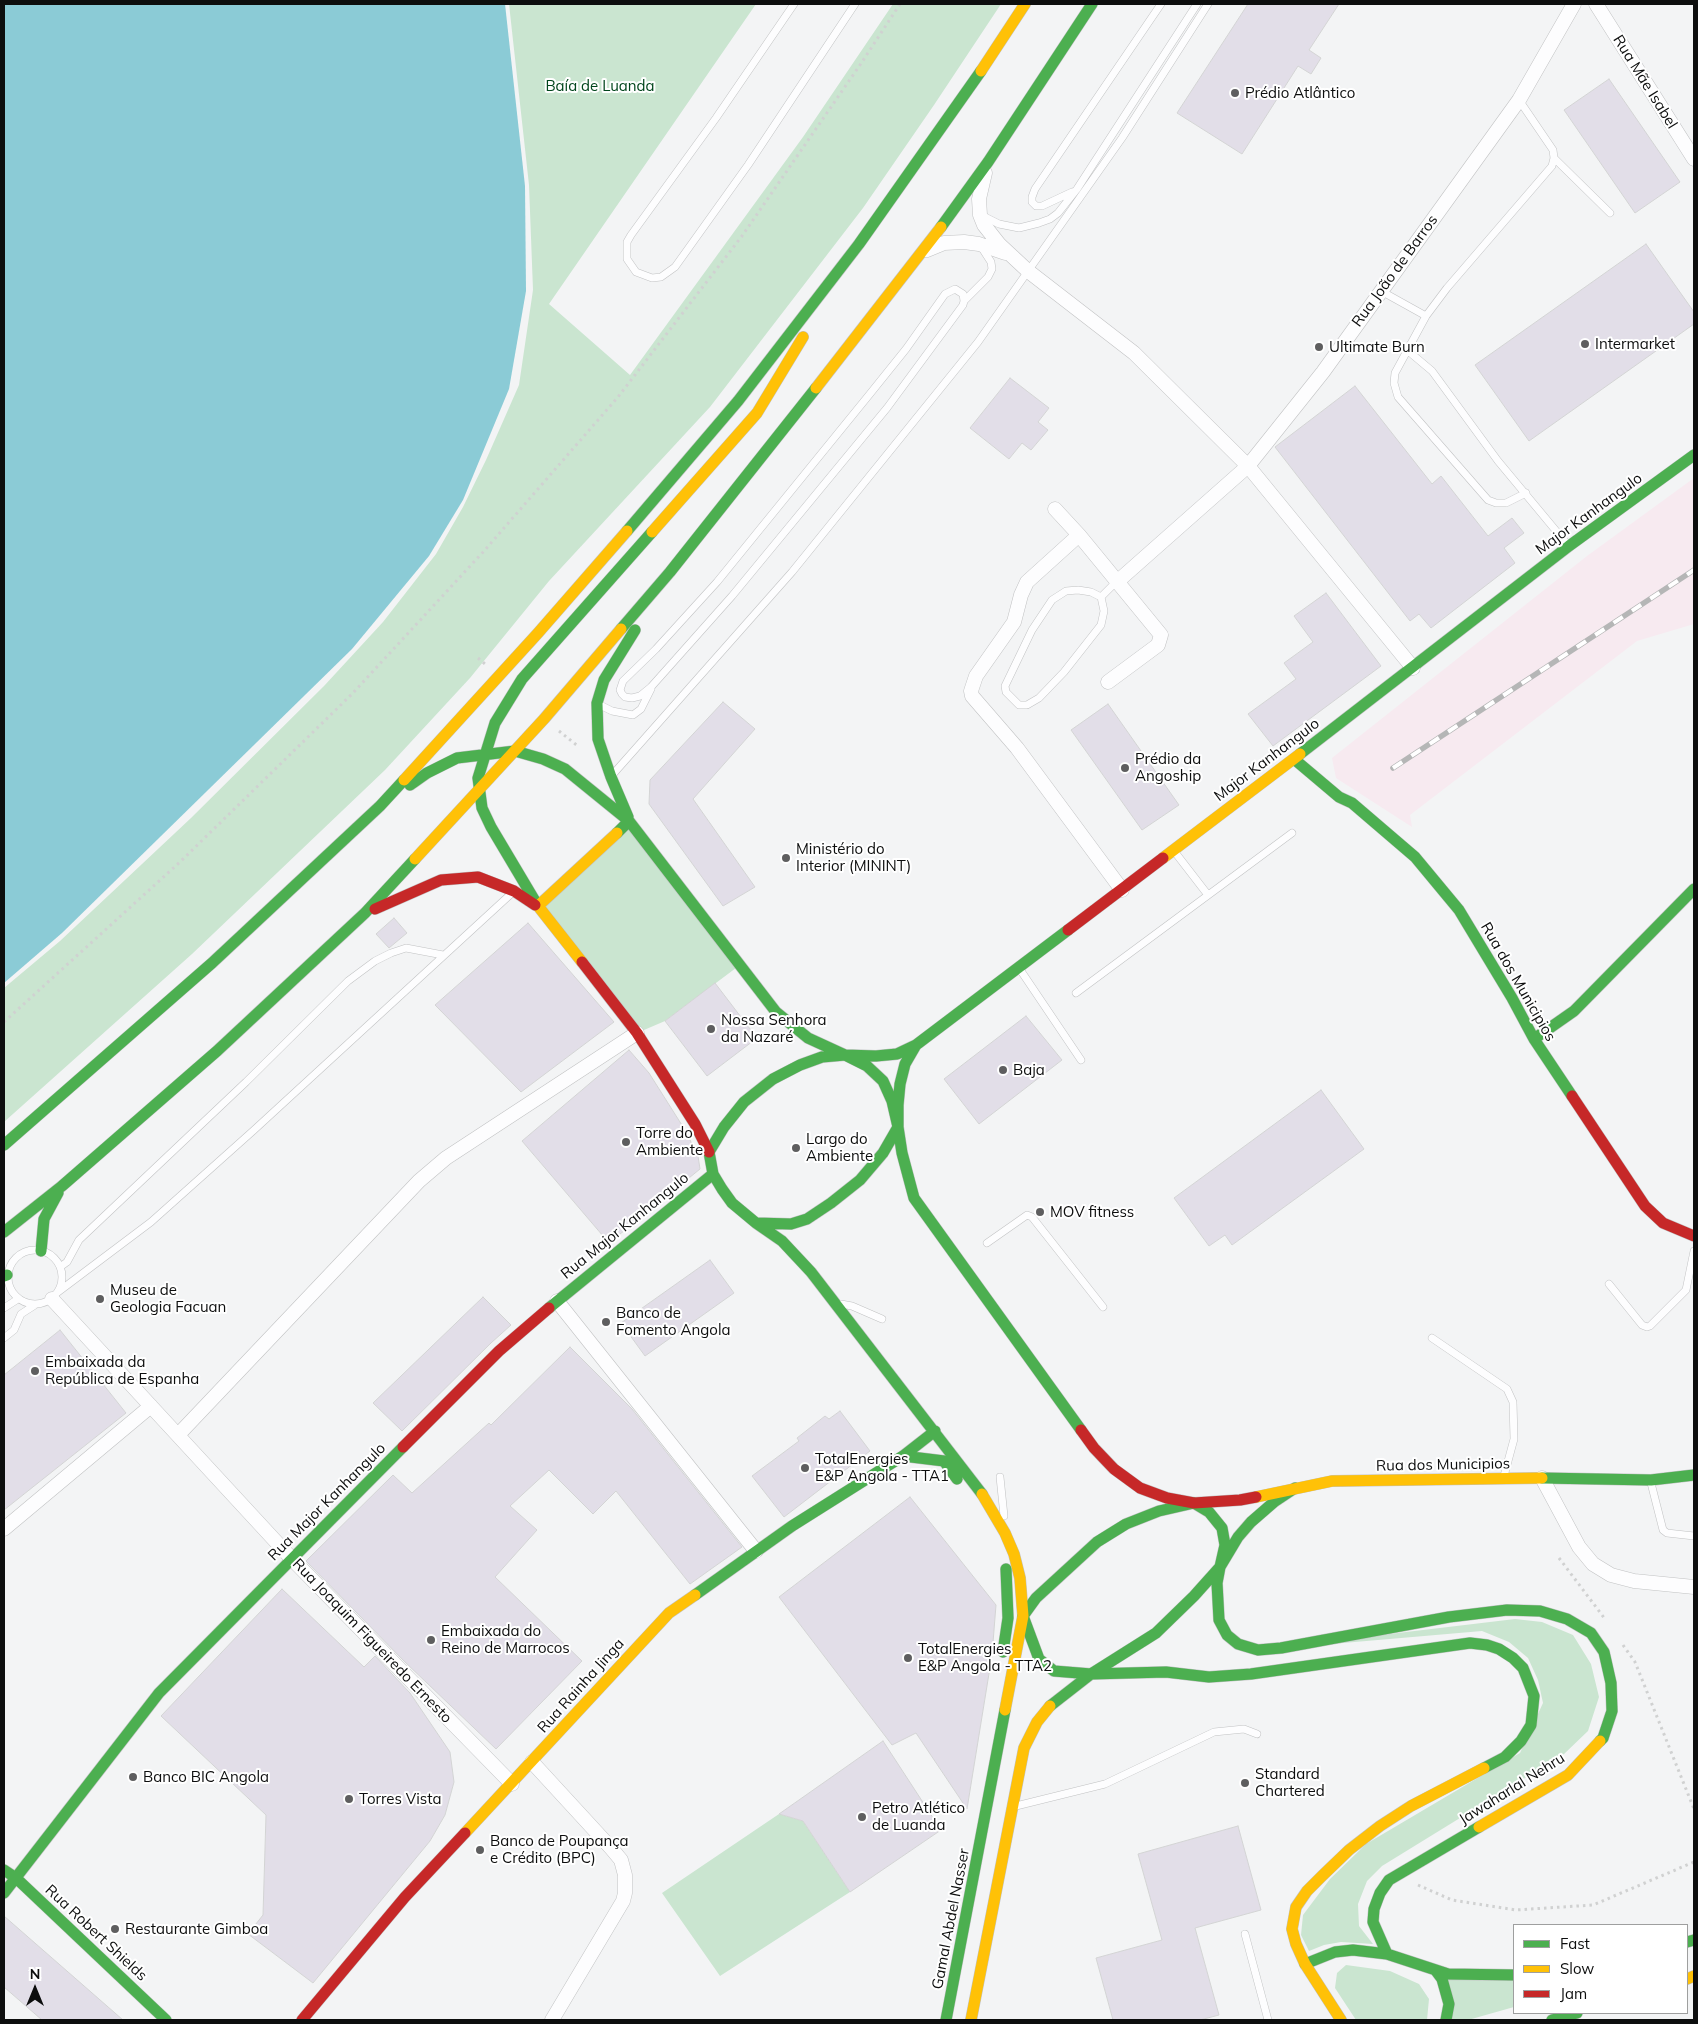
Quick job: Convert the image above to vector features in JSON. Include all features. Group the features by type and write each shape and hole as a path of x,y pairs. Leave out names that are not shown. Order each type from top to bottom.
{"main road":[{"path":"4,1145 212,962 380,806 538,633 682,468 744,393 859,244 992,55 1025,4"},
{"path":"4,1232 62,1186 217,1051 365,914 544,719 670,572 924,251 988,162 1092,4"},
{"path":"859,244 757,413 522,680 495,723 484,753 478,778 478,789 482,808 491,827 538,906 637,1032 695,1124 709,1152 713,1174 732,1203 782,1241 811,1272 988,1500 1014,1554 1020,1578 1023,1616"},
{"name":"Major Kanhangulo","path":"846,1055 876,1056 897,1054 916,1045 1174,851 1569,546 1694,455"},
{"path":"629,821 611,778 598,739 597,703 604,680 670,572"},
{"path":"380,806 427,774 457,758 484,753 515,751 543,759 564,769 629,821 776,1012 808,1038 867,1066 883,1081 892,1101 902,1153 914,1198 1094,1448 1114,1469 1140,1488 1167,1498 1194,1503"},
{"name":"Rua dos Municipios","path":"1294,759 1339,797 1352,803 1415,858 1459,910 1512,998 1534,1039 1645,1206 1663,1223 1694,1236"},
{"path":"538,906 629,821"},
{"path":"365,914 441,880 478,877 514,891 538,906"},
{"path":"1534,1039 1574,1011 1694,889"},
{"path":"756,1223 791,1224 807,1219 860,1180 883,1153 898,1127 900,1084 905,1064 916,1045"},
{"path":"709,1152 724,1127 744,1102 773,1079 800,1065 822,1058 846,1055"},
{"name":"Rua Major Kanhangulo","path":"4,1893 160,1693 292,1559 499,1350 713,1174"},
{"path":"41,1251 44,1219 62,1186"},
{"name":"Rua Rainha Jinga","path":"302,2020 405,1897 669,1613 756,1551 903,1456 935,1431"},
{"path":"903,1456 944,1461 977,1507 986,1523"},
{"name":"Rua dos Municipios","path":"1194,1503 1240,1500 1332,1481 1542,1478 1651,1480 1694,1475"},
{"path":"971,2020 985,1954 1006,1829 1014,1807 1024,1748 1036,1722 1052,1704 1091,1674 1156,1633 1194,1596 1220,1567 1238,1537 1250,1522 1295,1488"},
{"path":"1023,1616 1036,1598 1055,1579 1097,1542 1126,1524 1158,1511 1194,1503"},
{"name":"Jawaharlal Nehru","path":"1194,1503 1209,1512 1222,1528 1225,1545 1217,1583 1219,1620 1227,1635 1238,1644 1250,1649 1280,1648 1450,1617 1507,1610 1540,1611 1567,1619 1591,1633 1604,1652 1611,1683 1612,1711 1603,1738 1568,1775 1389,1880 1380,1893 1374,1909 1374,1922 1387,1954"},
{"path":"1001,1662 1008,1618 1006,1565 1002,1556"},
{"name":"Jawaharlal Nehru","path":"1023,1616 1039,1659 1054,1671 1091,1674 1166,1672 1209,1676 1251,1674 1470,1643 1487,1644 1499,1649 1513,1658 1523,1668 1534,1696 1534,1711 1531,1725 1522,1741 1504,1758 1411,1806 1380,1826 1349,1850 1307,1891 1296,1907 1292,1929 1296,1944 1305,1964 1340,2020"},
{"name":"Gamal Abdel Nasser","path":"946,2020 1023,1616"},
{"path":"998,1680 998,1754"},
{"name":"Rua Robert Shields","path":"4,1870 16,1878 166,2020"},
{"path":"1305,1964 1335,1952 1354,1950 1387,1954 1436,1971 1464,1976 1513,1975"},
{"path":"1436,1971 1442,1979 1449,2004 1446,2020"},
{"path":"1552,2020 1574,2014"}],"street":[{"name":"Rua João de Barros","path":"1118,581 1248,466 1323,372 1519,100 1574,4"},
{"name":"Rua Mãe Isabel","path":"1596,4 1694,159"},
{"path":"988,162 979,199 980,215 984,225 1028,271 1134,354 1248,466 1413,668"},
{"path":"924,251 944,243 964,242 979,244 1011,255"},
{"path":"1055,509 1118,581 1161,635 1161,641 1158,645 1108,682"},
{"path":"1079,535 1027,582 1021,594 1014,622 976,676 971,691 972,696 1016,748 1122,890"},
{"path":"178,1436 419,1181 446,1158 637,1032"},
{"name":"Rua Joaquim Figueiredo Ernesto","path":"55,1296 178,1436 292,1559 512,1784"},
{"path":"557,1301 756,1551"},
{"path":"4,1529 151,1406"},
{"path":"1542,1478 1579,1547 1593,1564 1611,1575 1634,1581 1694,1587"},
{"path":"532,1762 611,1848 620,1860 625,1875 623,1900 552,2020"}],"lane":[{"path":"794,4 716,118 631,235 626,251 627,259 636,272 652,278 669,273 675,267 748,165 855,4"},
{"path":"1077,189 1067,196 1042,206 1036,206 1032,202 1035,188 1161,4"},
{"path":"980,215 999,224 1019,228 1050,219 1058,213 1077,189 1197,4"},
{"path":"611,778 792,572 978,342 1122,138 1208,4"},
{"path":"1519,100 1553,150 1552,166 1447,288 1426,316 1395,373 1394,383 1398,397 1488,500 1496,503 1506,503 1526,493"},
{"path":"1554,158 1610,213"},
{"path":"964,300 982,285 992,270 991,262 979,244"},
{"path":"955,289 963,294 964,300 963,305 887,408 732,596 651,687 640,696 625,697 620,690 623,681 636,671 676,627 788,495 906,349 945,294 955,289"},
{"path":"1381,291 1426,316"},
{"path":"1407,350 1432,372 1498,461 1569,546"},
{"name":"Rua João de Barros","path":"1101,597 1118,581"},
{"path":"1066,591 1091,592 1101,597 1104,611 1103,619 1087,644 1039,698 1027,705 1019,705 1006,692 1005,686 1039,617 1052,600 1066,591"},
{"path":"597,703 612,711 633,715 644,705 651,687"},
{"path":"1076,993 1292,834"},
{"path":"1174,851 1208,895"},
{"path":"4,1338 14,1330 21,1314 55,1296 151,1222 514,891"},
{"path":"60,1266 67,1262 79,1240 246,1082 348,981 375,961 406,948 443,955"},
{"path":"1019,968 1081,1060"},
{"path":"986,1243 1026,1215 1032,1217 1103,1307"},
{"path":"35,1305 18,1299 12,1293 5,1276 15,1258 23,1253 32,1250 41,1251 56,1260 62,1275 61,1284 55,1296"},
{"path":"1609,1284 1642,1325 1650,1326 1686,1290 1694,1252"},
{"path":"4,1308 18,1299"},
{"path":"833,1302 852,1306 882,1319"},
{"path":"1432,1338 1507,1389 1513,1402 1514,1439 1503,1479"},
{"path":"1000,1476 1005,1533"},
{"path":"1651,1480 1663,1530 1667,1534 1694,1536"},
{"path":"1014,1807 1105,1784 1214,1732 1244,1729 1257,1734"},
{"path":"1245,1934 1268,2020"}],"path":[{"path":"4,1022 180,862 352,694 402,642 618,397 742,236 900,4"},
{"path":"544,719 580,748"},
{"path":"1559,1558 1607,1622"},
{"path":"1618,1638 1635,1662 1694,1809"},
{"path":"1410,1881 1452,1900 1516,1910 1593,1905 1694,1862"}],"shaded area":[{"path":"1694,478 1694,624 1637,641 1410,815 1412,827 1336,778 1332,758 1587,556"}],"green space":[{"name":"Baía de Luanda","path":"509,4 756,4 549,304 630,375 803,137 893,4 1001,4 863,208 710,407 549,581 470,678 385,770 192,954 4,1122 4,988 60,941 191,818 324,686 383,622 436,554 463,507 486,460 519,385 533,290 529,185"},
{"path":"629,821 740,965 665,1021 637,1033 538,907"},
{"path":"1515,1619 1542,1622 1573,1635 1591,1664 1599,1697 1588,1731 1564,1754 1382,1866 1367,1881 1358,1904 1359,1926 1373,1944 1341,1942 1324,1945 1309,1951 1301,1935 1303,1915 1330,1879 1366,1844 1520,1753 1543,1703 1538,1680 1528,1658 1509,1642 1482,1631 1239,1652"},
{"path":"779,1814 803,1821 850,1892 720,1976 662,1893"},
{"path":"1346,1965 1390,1971 1419,1984 1429,1999 1427,2020 1356,2020 1335,1988 1337,1973"},
{"path":"1444,1979 1513,1981 1513,2007 1468,2020 1451,2020"}],"water":[{"path":"4,4 505,4 525,186 526,291 509,389 463,500 429,556 352,649 62,933 4,983"}],"building":[{"name":"Prédio Atlântico","path":"1248,4 1339,4 1309,50 1321,58 1311,74 1298,66 1242,154 1177,113"},
{"path":"1609,79 1680,182 1635,213 1564,110"},
{"name":"Intermarket","path":"1646,244 1694,312 1694,324 1529,441 1475,365"},
{"path":"1010,378 1049,408 1038,422 1048,430 1031,450 1022,443 1009,459 970,428"},
{"path":"1355,386 1432,484 1441,476 1488,536 1512,518 1524,533 1504,548 1515,563 1431,628 1419,614 1410,621 1275,447"},
{"path":"1326,593 1381,666 1273,746 1248,714 1296,679 1284,663 1313,642 1294,616"},
{"path":"723,702 755,729 693,799 755,887 723,906 649,804 650,780"},
{"name":"Prédio da Angoship","path":"1108,704 1179,805 1142,830 1071,730"},
{"path":"394,918 407,933 389,948 376,934"},
{"path":"528,923 614,1022 521,1092 435,1005"},
{"name":"Nossa Senhora da Nazaré","path":"715,983 757,1038 707,1076 665,1021"},
{"name":"Baja","path":"1026,1016 1062,1060 979,1124 944,1079"},
{"path":"629,1050 649,1073 685,1130 698,1156 700,1169 609,1243 522,1141"},
{"path":"1321,1090 1364,1149 1232,1245 1225,1235 1209,1246 1174,1198"},
{"path":"710,1260 734,1293 645,1356 621,1323"},
{"path":"483,1297 511,1325 402,1431 373,1403"},
{"path":"60,1330 126,1413 4,1510 4,1375"},
{"path":"570,1347 632,1409 742,1547 690,1584 616,1491 593,1514 549,1470 510,1506 537,1530 495,1577 582,1661 496,1749 405,1662 306,1561 393,1475 412,1493 489,1423 491,1425"},
{"name":"TotalEnergies E&P Angola - TTA1","path":"840,1411 870,1451 784,1517 752,1476 799,1441 797,1438 825,1416 829,1419"},
{"name":"TotalEnergies E&P Angola - TTA2","path":"910,1497 996,1605 992,1655 967,1809 916,1733 892,1745 779,1597"},
{"name":"Torres Vista","path":"282,1589 364,1667 375,1656 410,1693 450,1752 454,1782 445,1815 430,1841 313,1983 248,1934 263,1915 266,1815 161,1716"},
{"name":"Petro Atlético de Luanda","path":"883,1741 941,1830 850,1892 803,1821 779,1814"},
{"path":"1238,1826 1261,1910 1195,1928 1219,2015 1200,2020 1113,2020 1096,1958 1162,1940 1138,1854"},
{"path":"4,1916 123,2020 42,2020 4,1987"}],"railway":[{"path":"1393,768 1694,570"}],"traffic: fast":[{"path":"941,227 988,162 1092,4"},
{"path":"627,531 738,401 859,244 981,71"},
{"path":"621,629 670,572 816,388"},
{"path":"1300,754 1569,546 1694,455"},
{"path":"538,906 491,827 482,808 478,778 495,723 522,679 652,532"},
{"path":"628,817 611,777 598,739 597,703 604,680 635,630"},
{"path":"410,785 427,773 457,758 515,751 543,759 565,769 629,821"},
{"path":"1294,759 1339,797 1352,803 1415,857 1459,910 1512,998 1534,1039 1572,1096"},
{"path":"4,1145 212,963 380,806 404,780"},
{"path":"617,833 629,821 776,1012 808,1038 845,1055 876,1056 897,1054 916,1045 1068,930"},
{"path":"4,1232 62,1186 217,1051 365,913 415,859"},
{"path":"1534,1039 1574,1011 1694,889"},
{"path":"916,1045 905,1064 900,1084 898,1105 898,1127 902,1153 914,1198 1081,1430"},
{"path":"845,1055 867,1066 883,1081 892,1101 898,1127 883,1153 860,1180 831,1203 807,1219 791,1224 756,1223 732,1203 722,1189 713,1174 709,1152 724,1127 744,1102 773,1079 800,1065 822,1057 845,1055"},
{"path":"549,1308 713,1174"},
{"path":"41,1251 44,1219 58,1193"},
{"path":"756,1223 782,1241 811,1272 982,1494"},
{"path":"695,1595 792,1526 903,1456 935,1431"},
{"path":"4,1893 159,1693 403,1447"},
{"path":"903,1456 944,1461 957,1479"},
{"path":"1542,1478 1651,1480 1694,1475"},
{"path":"1295,1488 1274,1502 1251,1522 1238,1537 1220,1567 1217,1583 1219,1620 1227,1635 1238,1644 1258,1650 1281,1648 1449,1617 1507,1610 1540,1611 1567,1619 1591,1633 1604,1652 1611,1683 1612,1711 1603,1738 1600,1741"},
{"path":"1194,1503 1209,1512 1222,1528 1225,1545 1220,1567 1194,1596 1156,1633 1091,1674 1054,1671 1039,1659 1023,1616 1036,1598 1097,1542 1126,1524 1159,1511 1194,1503"},
{"path":"1003,1652 1008,1618 1006,1569"},
{"path":"1050,1706 1091,1674 1166,1672 1209,1677 1251,1674 1470,1643 1487,1645 1499,1649 1513,1658 1523,1668 1534,1696 1531,1725 1521,1741 1505,1757 1484,1768"},
{"path":"946,2020 1005,1710"},
{"path":"1479,1827 1389,1880 1380,1893 1374,1909 1373,1922 1387,1954 1448,1974 1513,1975"},
{"path":"4,1870 16,1878 166,2020"},
{"path":"1688,1942 1694,1940"},
{"path":"1305,1964 1335,1952 1353,1950 1387,1954"},
{"path":"1436,1971 1442,1979 1449,2004 1446,2020"},
{"path":"1552,2020 1573,2014"}],"traffic: slow":[{"path":"981,71 1025,4"},
{"path":"816,388 941,227"},
{"path":"652,532 757,413 803,337"},
{"path":"404,780 538,633 627,531"},
{"path":"415,859 544,719 621,629"},
{"path":"1163,858 1300,754"},
{"path":"582,962 538,906 617,833"},
{"path":"1256,1497 1332,1481 1542,1478"},
{"path":"982,1494 1005,1533 1014,1554 1020,1578 1023,1616 1005,1710"},
{"path":"465,1833 669,1613 695,1595"},
{"path":"971,2020 1024,1748 1037,1722 1050,1706"},
{"path":"1479,1827 1568,1775 1600,1741"},
{"path":"1341,2020 1305,1964 1296,1944 1292,1929 1296,1907 1307,1891 1322,1876 1349,1850 1380,1826 1411,1806 1484,1768"},
{"path":"1688,1979 1694,1976"}],"traffic: jam":[{"path":"1068,930 1163,858"},
{"path":"375,909 441,880 478,877 514,891 535,905"},
{"path":"582,962 637,1033 695,1124 709,1152"},
{"path":"1572,1096 1645,1206 1663,1223 1694,1236"},
{"path":"403,1447 499,1351 549,1308"},
{"path":"1081,1430 1094,1448 1114,1469 1140,1488 1167,1498 1194,1503 1256,1497"},
{"path":"302,2020 405,1897 465,1833"}],"place":[{"name":"Prédio Atlântico","path":"1235,93"},
{"name":"Intermarket","path":"1585,344"},
{"name":"Ultimate Burn","path":"1319,347"},
{"name":"Prédio da Angoship","path":"1125,768"},
{"name":"Ministério do Interior (MININT)","path":"786,858"},
{"name":"Nossa Senhora da Nazaré","path":"711,1029"},
{"name":"Baja","path":"1003,1070"},
{"name":"Torre do Ambiente","path":"626,1142"},
{"name":"Largo do Ambiente","path":"796,1148"},
{"name":"MOV fitness","path":"1040,1212"},
{"name":"Museu de Geologia Facuan","path":"100,1299"},
{"name":"Banco de Fomento Angola","path":"606,1322"},
{"name":"Embaixada da República de Espanha","path":"35,1371"},
{"name":"TotalEnergies E&P Angola - TTA1","path":"805,1468"},
{"name":"Embaixada do Reino de Marrocos","path":"431,1640"},
{"name":"TotalEnergies E&P Angola - TTA2","path":"908,1658"},
{"name":"Banco BIC Angola","path":"133,1777"},
{"name":"Standard Chartered","path":"1245,1783"},
{"name":"Torres Vista","path":"349,1799"},
{"name":"Petro Atlético de Luanda","path":"862,1817"},
{"name":"Banco de Poupança e Crédito (BPC)","path":"480,1850"},
{"name":"Restaurante Gimboa","path":"115,1929"}]}
